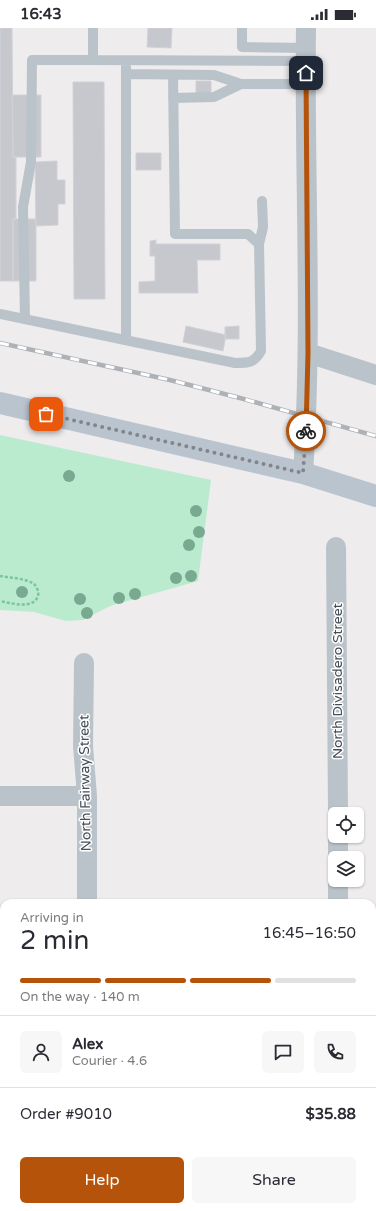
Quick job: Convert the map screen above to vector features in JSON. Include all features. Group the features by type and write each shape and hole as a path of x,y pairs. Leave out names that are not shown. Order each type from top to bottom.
{"main road":[{"path":"0,403 303,473 376,496"}],"street":[{"path":"303,473 307,417 308,353 306,28"},
{"path":"308,353 376,375"},
{"name":"North Divisadero Street","path":"336,547 338,807"},
{"name":"North Fairway Street","path":"84,663 83,746 87,796 87,899"},
{"path":"0,796 87,796"},
{"path":"338,887 338,899"}],"lane":[{"path":"93,28 93,60"},
{"path":"242,28 242,47 306,55"},
{"path":"24,319 23,207 31,162 32,60 126,60 306,55"},
{"path":"126,60 126,340"},
{"path":"126,74 214,75 241,84 306,84"},
{"path":"173,75 175,234 248,234 260,244"},
{"path":"173,98 214,97 241,84"},
{"path":"0,314 235,363 249,363 257,358 261,351 260,244 263,227 262,201"}],"path":[{"path":"0,576 33,583 38,589 38,596 34,601 28,604 0,601"}],"green space":[{"path":"0,435 211,480 198,581 110,606 83,620 66,621 34,612 0,610"}],"building":[{"path":"0,28 12,28 13,157 16,157 16,219 13,219 13,281 0,281"},
{"path":"148,28 172,28 171,48 147,47"},
{"path":"196,81 211,81 211,94 196,94"},
{"path":"73,82 104,82 105,299 74,299"},
{"path":"12,95 41,95 41,157 13,157"},
{"path":"136,153 161,153 161,170 136,170"},
{"path":"57,161 57,180 65,180 65,204 58,204 58,225 36,226 35,162"},
{"path":"13,219 36,219 36,281 13,281"},
{"path":"156,240 156,244 220,244 220,260 197,260 198,293 139,293 139,282 155,281 155,256 150,256 150,241"},
{"path":"186,326 226,335 223,351 183,342"},
{"path":"239,326 239,339 225,339 225,327"}],"railway":[{"path":"0,343 170,380 376,436"}],"way so far":[{"path":"46,414 303,473 306,431"}],"route":[{"path":"306,73 308,353 306,431"}]}
